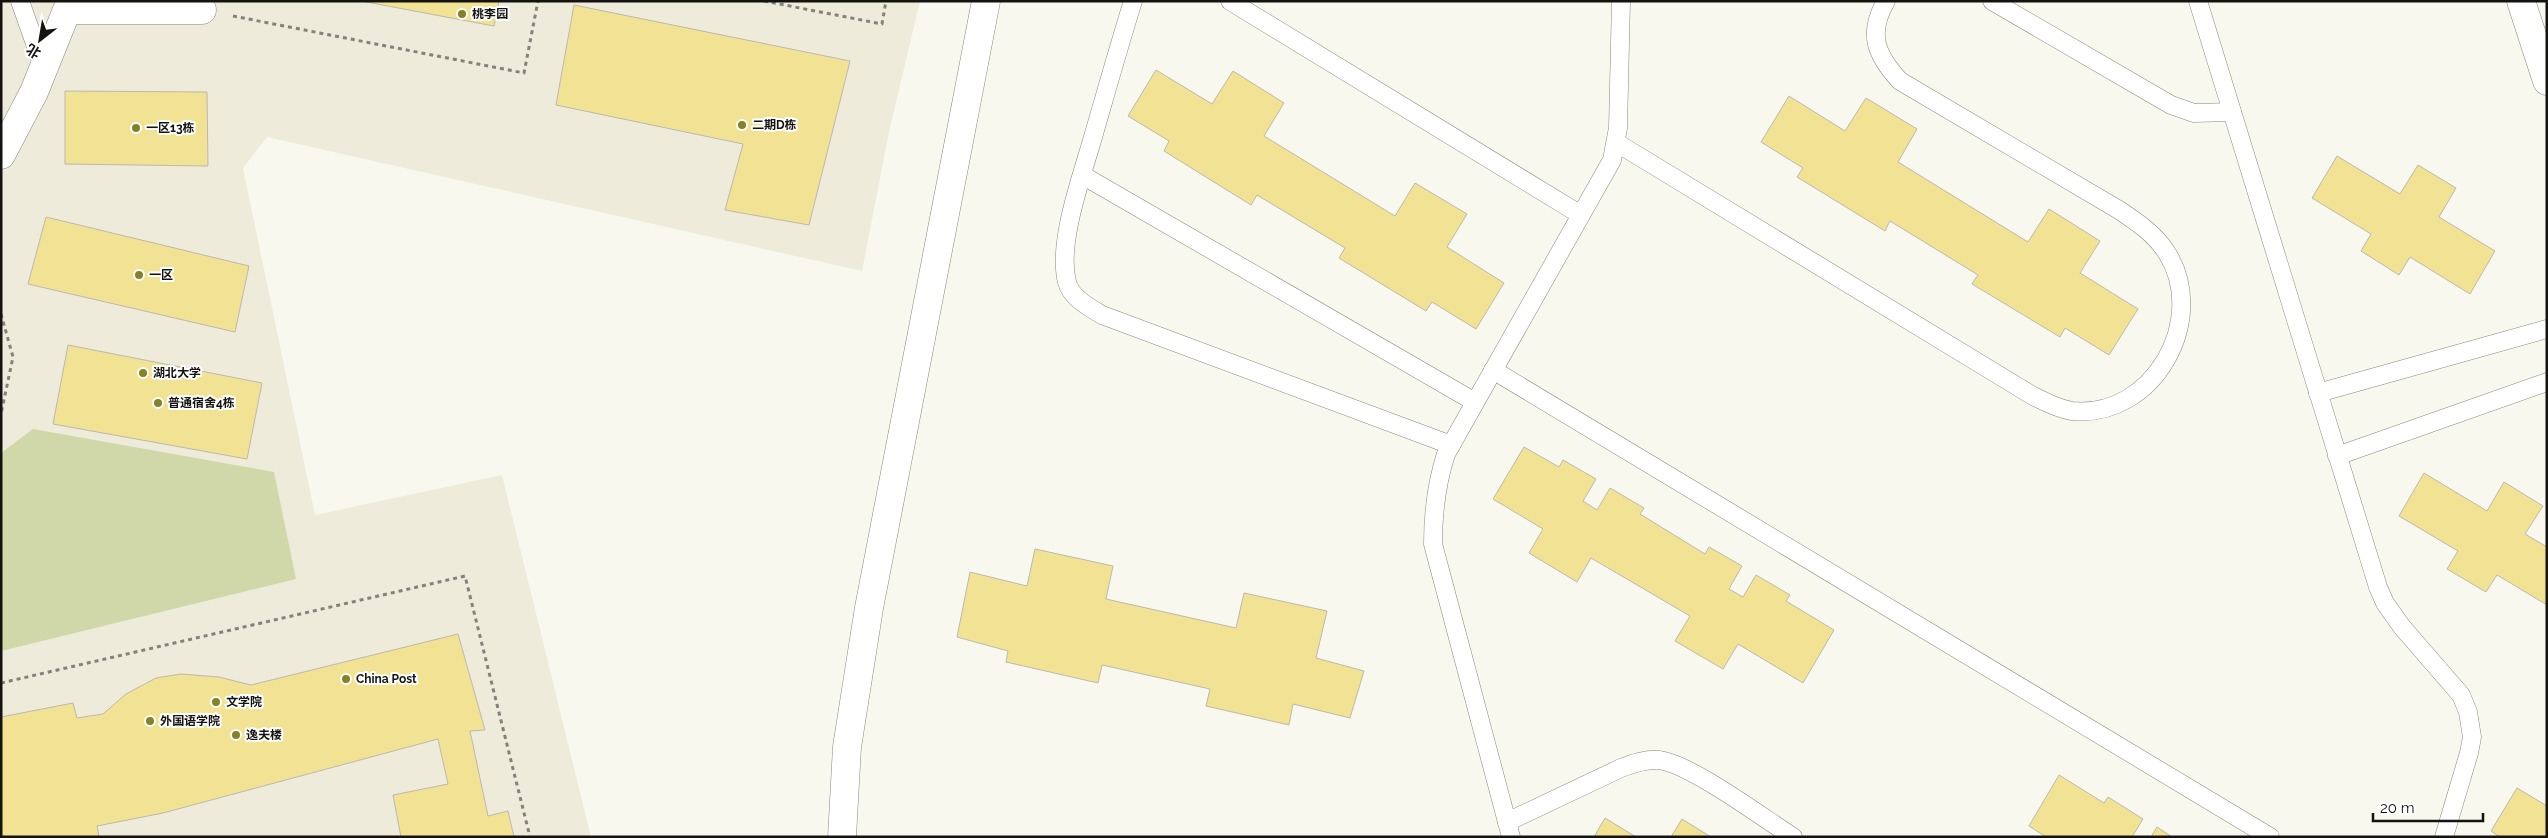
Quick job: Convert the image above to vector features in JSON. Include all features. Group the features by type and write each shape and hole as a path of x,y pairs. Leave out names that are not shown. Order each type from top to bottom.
{"street":[{"path":"842,837 847,747 868,608 986,1"},
{"path":"2522,1 2547,82"},
{"path":"3,147 44,69 67,10 202,10"}],"lane":[{"path":"20,1 44,69"},
{"path":"1133,1 1082,175 1064,248 1067,284 1083,304 1102,315 1451,444"},
{"path":"1230,1 1580,215"},
{"path":"1621,1 1617,143 1612,160 1451,444 1436,484 1433,506 1433,544 1509,829 1621,768 1640,761 1659,760 1677,766 1704,780 1792,837"},
{"path":"1992,1 2171,105 2194,113 2232,112"},
{"path":"2198,1 2378,587 2385,603 2461,695 2468,712 2472,737 2469,753 2444,837"},
{"path":"1617,143 2054,406 2071,411 2087,411 2124,402 2137,394 2162,370 2180,325 2177,276 2167,253 2150,232 2119,210 1900,81 1891,71 1877,48 1875,23 1885,2"},
{"path":"1082,175 1475,402"},
{"path":"2318,393 2547,329"},
{"path":"1493,370 2270,837"},
{"path":"2337,456 2547,382"}],"path":[{"path":"202,10 524,72 538,1"},
{"path":"764,1 882,24 886,1"},
{"path":"1,314 13,358 1,414"},
{"path":"1,683 465,576 530,837"}],"shaded area":[{"name":"湖北大学","path":"1,1 920,1 889,132 862,271 267,137 243,168 315,515 502,475 591,837 1,837"}],"green space":[{"path":"33,429 274,472 296,579 1,651 1,453"}],"building":[{"name":"桃李园","path":"361,1 499,1 494,26"},
{"name":"二期D栋","path":"574,5 850,61 809,225 725,210 743,144 556,105"},
{"path":"1156,70 1212,104 1233,71 1284,103 1264,136 1395,216 1415,183 1467,214 1447,247 1504,283 1476,329 1432,302 1426,311 1339,258 1345,248 1257,195 1251,205 1164,151 1169,141 1128,116"},
{"name":"一区13栋","path":"65,91 207,92 208,166 65,164"},
{"path":"1789,96 1845,131 1866,98 1917,129 1898,162 2028,242 2049,209 2100,241 2080,273 2138,309 2109,355 2065,328 2060,337 1972,284 1978,275 1890,221 1885,231 1797,177 1803,168 1761,142"},
{"path":"2337,156 2400,194 2418,165 2456,188 2439,217 2495,251 2470,294 2410,257 2399,275 2361,251 2371,234 2312,198"},
{"name":"一区","path":"46,217 249,266 235,332 28,284"},
{"name":"普通宿舍4栋","path":"68,345 262,383 247,459 53,424"},
{"path":"1524,447 1559,467 1563,460 1596,479 1583,501 1597,510 1610,488 1644,508 1640,514 1705,554 1709,547 1742,566 1729,589 1743,597 1756,575 1790,595 1786,601 1834,630 1803,683 1738,644 1723,669 1675,641 1690,616 1591,558 1577,582 1529,553 1543,529 1493,499"},
{"path":"2424,473 2487,511 2504,482 2543,506 2525,534 2547,547 2547,605 2497,575 2486,592 2447,569 2458,551 2399,516"},
{"path":"1035,549 1113,566 1106,599 1236,628 1244,593 1327,611 1316,658 1364,671 1350,718 1293,704 1289,725 1206,706 1210,689 1102,665 1098,683 1006,662 1008,651 957,637 970,572 1027,586"},
{"name":"逸夫楼","path":"458,634 485,730 470,731 488,816 508,811 514,837 401,837 393,795 448,784 438,739 163,813 97,826 99,837 1,837 1,717 73,703 77,718 103,714 126,694 156,678 181,674 219,677 251,685"},
{"path":"2059,775 2104,803 2108,797 2143,819 2132,837 2046,837 2029,826"},
{"path":"2517,788 2547,806 2547,837 2500,837 2491,831"},
{"path":"1605,818 1636,837 1594,837"},
{"path":"1682,819 1711,837 1671,837"},
{"path":"2157,827 2172,837 2151,837"}],"place":[{"name":"桃李园","path":"462,14"},
{"name":"二期D栋","path":"742,125"},
{"name":"一区13栋","path":"136,128"},
{"name":"一区","path":"139,275"},
{"name":"湖北大学","path":"143,373"},
{"name":"普通宿舍4栋","path":"158,403"},
{"name":"China Post","path":"346,679"},
{"name":"文学院","path":"216,702"},
{"name":"外国语学院","path":"150,721"},
{"name":"逸夫楼","path":"236,735"}]}
